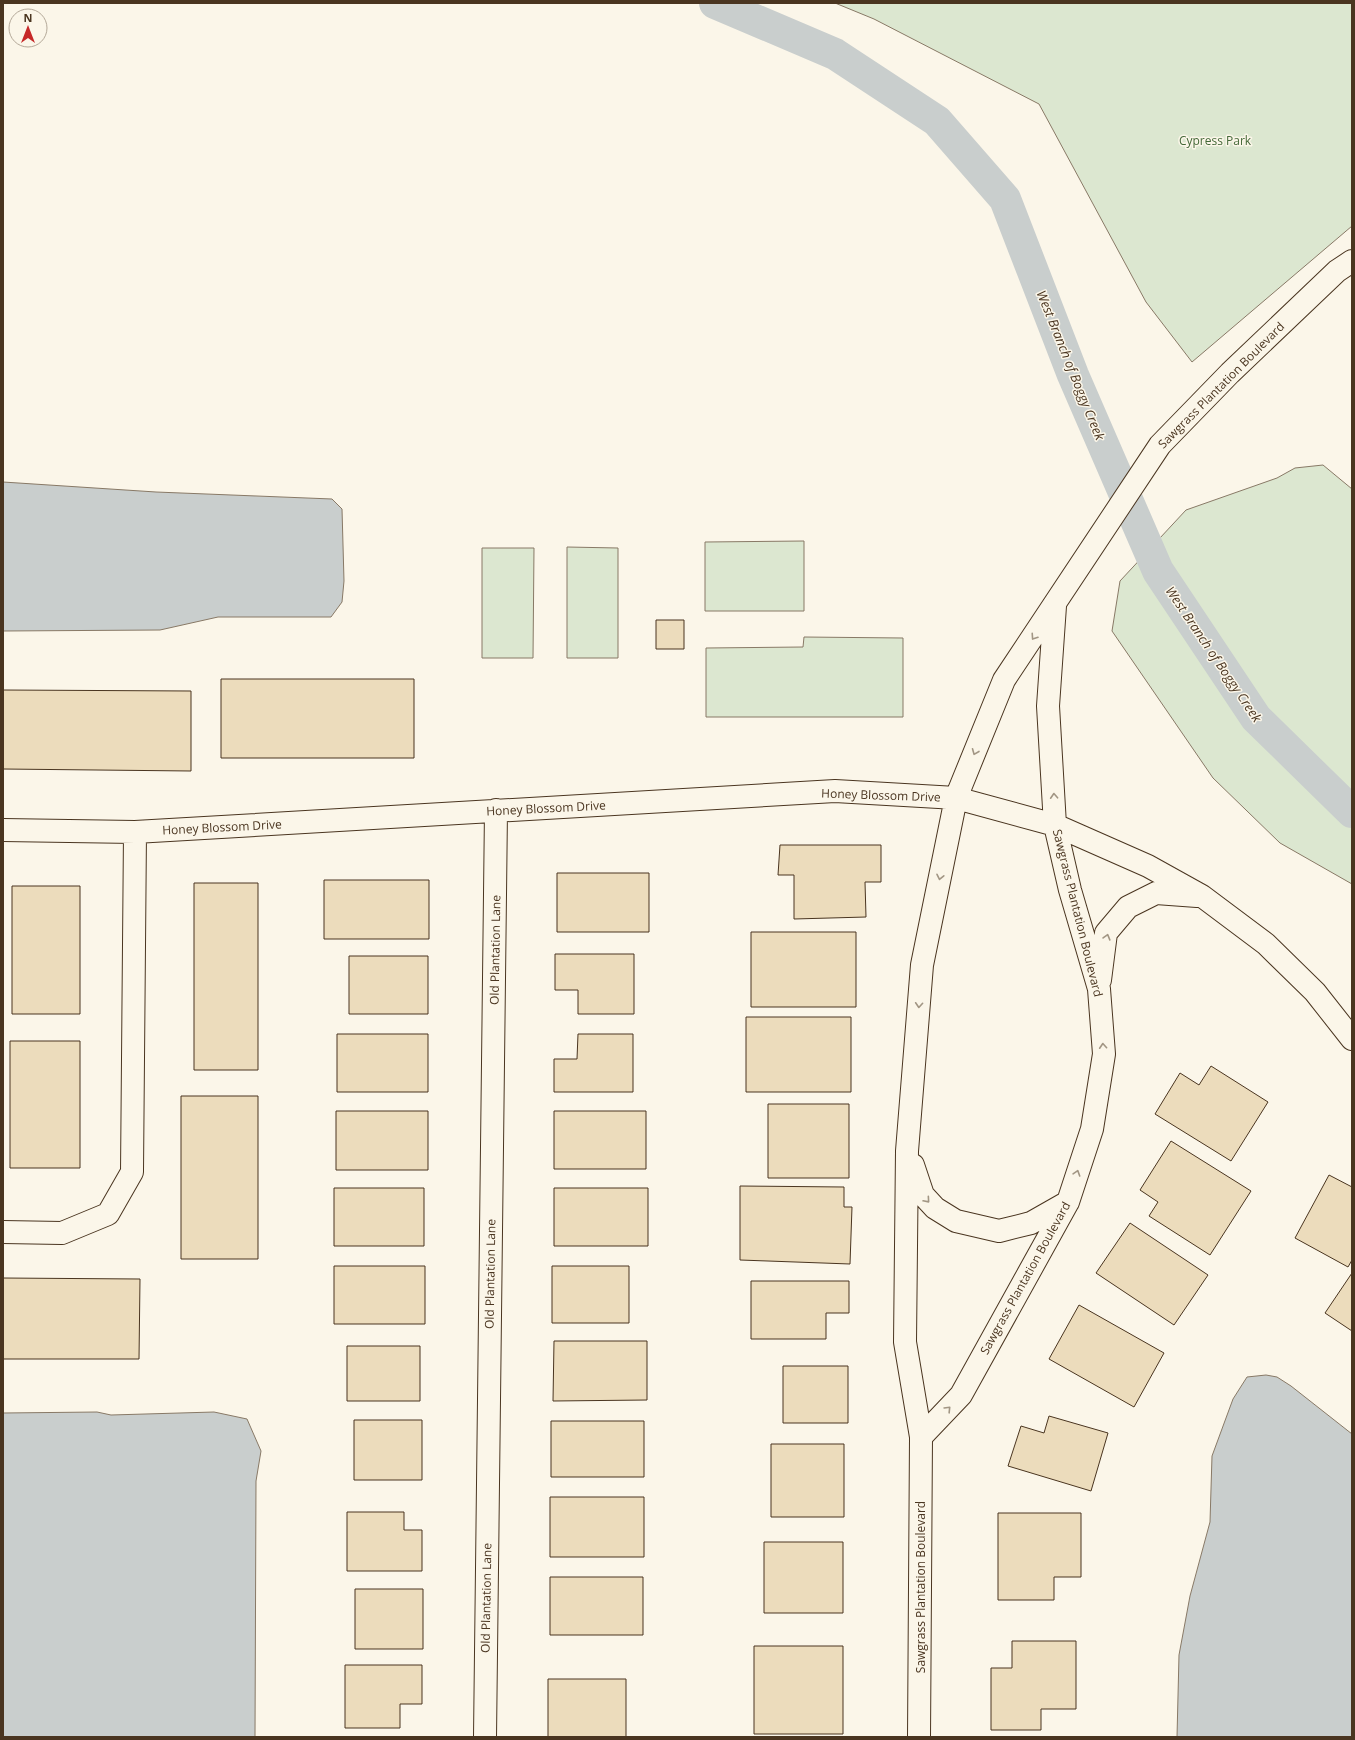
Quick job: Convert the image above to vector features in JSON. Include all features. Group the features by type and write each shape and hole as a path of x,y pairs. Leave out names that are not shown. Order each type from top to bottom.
{"street":[{"name":"Sawgrass Plantation Boulevard","path":"919,1737 921,1437 905,1342 908,1151 922,965 956,798 1004,680 1056,605 1080,566 1160,446 1230,373 1337,271 1352,261"},
{"name":"Sawgrass Plantation Boulevard","path":"921,1437 961,1395 1068,1202 1092,1129 1104,1054 1099,989 1070,890 1056,825 1048,706 1056,605"},
{"name":"Honey Blossom Drive","path":"3,830 135,832 835,791 956,798 1056,825 1148,866 1202,896 1266,944 1315,992 1352,1039"},
{"name":"Old Plantation Lane","path":"484,1737 496,810"},
{"path":"3,1232 62,1233 108,1214 132,1172 135,832"},
{"path":"1099,989 1106,933 1128,907 1156,893 1202,896"},
{"path":"908,1151 923,1195 935,1208 956,1221 999,1231 1031,1223 1068,1202"}],"green space":[{"name":"Cypress Park","path":"835,3 1352,3 1352,226 1192,362 1146,302 1039,104 874,19"},
{"path":"1323,465 1352,489 1352,884 1280,843 1213,778 1112,631 1120,581 1186,510 1277,478 1295,468"},
{"path":"804,541 804,611 705,611 705,542"},
{"path":"567,547 618,548 618,658 567,658"},
{"path":"482,548 534,548 533,658 482,658"},
{"path":"804,637 903,638 903,717 706,717 706,648 803,647"}],"shaded area":[{"path":"3,482 156,492 332,499 342,509 344,581 342,602 331,617 218,617 160,630 3,631"},
{"path":"1266,1375 1277,1377 1291,1386 1352,1434 1352,1737 1177,1737 1179,1655 1190,1596 1210,1522 1212,1456 1233,1399 1247,1377"},
{"path":"97,1412 111,1415 214,1412 247,1419 261,1451 256,1481 255,1737 3,1737 3,1413"}],"building":[{"path":"656,620 684,620 684,649 656,649"},
{"path":"221,679 414,679 414,758 221,758"},
{"path":"3,690 191,691 191,771 3,769"},
{"path":"780,845 881,845 881,882 865,882 866,917 794,919 794,875 778,875"},
{"path":"557,873 649,873 649,932 557,932"},
{"path":"324,880 429,880 429,939 324,939"},
{"path":"194,883 258,883 258,1070 194,1070"},
{"path":"12,886 80,886 80,1014 12,1014"},
{"path":"751,932 856,932 856,1007 751,1007"},
{"path":"555,954 634,954 634,1014 578,1014 578,990 555,990"},
{"path":"349,956 428,956 428,1014 349,1014"},
{"path":"746,1017 851,1017 851,1092 746,1092"},
{"path":"337,1034 428,1034 428,1092 337,1092"},
{"path":"578,1034 633,1034 633,1092 554,1092 554,1059 577,1059"},
{"path":"10,1041 80,1041 80,1168 10,1168"},
{"path":"1211,1066 1268,1102 1231,1161 1155,1114 1180,1073 1199,1085"},
{"path":"181,1096 258,1096 258,1259 181,1259"},
{"path":"768,1104 849,1104 849,1178 768,1178"},
{"path":"336,1111 428,1111 428,1170 336,1170"},
{"path":"554,1111 646,1111 646,1169 554,1169"},
{"path":"1171,1141 1251,1191 1210,1255 1149,1216 1158,1202 1140,1190"},
{"path":"1329,1175 1352,1187 1352,1260 1348,1267 1295,1238"},
{"path":"740,1186 844,1187 844,1207 852,1207 850,1264 740,1260"},
{"path":"334,1188 424,1188 424,1246 334,1246"},
{"path":"554,1188 648,1188 648,1246 554,1246"},
{"path":"1130,1223 1208,1275 1174,1325 1096,1273"},
{"path":"334,1266 425,1266 425,1324 334,1324"},
{"path":"552,1266 629,1266 629,1323 552,1323"},
{"path":"1352,1273 1352,1331 1325,1313"},
{"path":"3,1278 140,1279 139,1359 3,1359"},
{"path":"751,1281 849,1281 849,1313 826,1313 826,1339 751,1339"},
{"path":"1079,1305 1164,1353 1134,1407 1049,1359"},
{"path":"554,1341 647,1341 647,1400 553,1401"},
{"path":"347,1346 420,1346 420,1401 347,1401"},
{"path":"783,1366 848,1366 848,1423 783,1423"},
{"path":"1049,1416 1108,1433 1091,1491 1008,1466 1021,1426 1044,1433"},
{"path":"354,1420 422,1420 422,1480 354,1480"},
{"path":"551,1421 644,1421 644,1477 551,1477"},
{"path":"771,1444 844,1444 844,1517 771,1517"},
{"path":"550,1497 644,1497 644,1557 550,1557"},
{"path":"347,1512 404,1512 404,1530 422,1530 422,1571 347,1571"},
{"path":"998,1513 1081,1513 1081,1577 1054,1577 1054,1600 998,1600"},
{"path":"764,1542 843,1542 843,1613 764,1613"},
{"path":"550,1577 643,1577 643,1635 550,1635"},
{"path":"355,1589 423,1589 423,1649 355,1649"},
{"path":"1012,1641 1076,1641 1076,1709 1041,1709 1041,1730 991,1730 991,1668 1012,1668"},
{"path":"754,1646 843,1646 843,1734 754,1734"},
{"path":"345,1665 422,1665 422,1704 400,1704 400,1728 345,1728"},
{"path":"548,1679 626,1679 626,1737 548,1737"}],"waterway":[{"name":"West Branch of Boggy Creek","path":"715,3 835,54 937,121 1005,199 1073,375 1158,571 1256,718 1352,812"}]}
